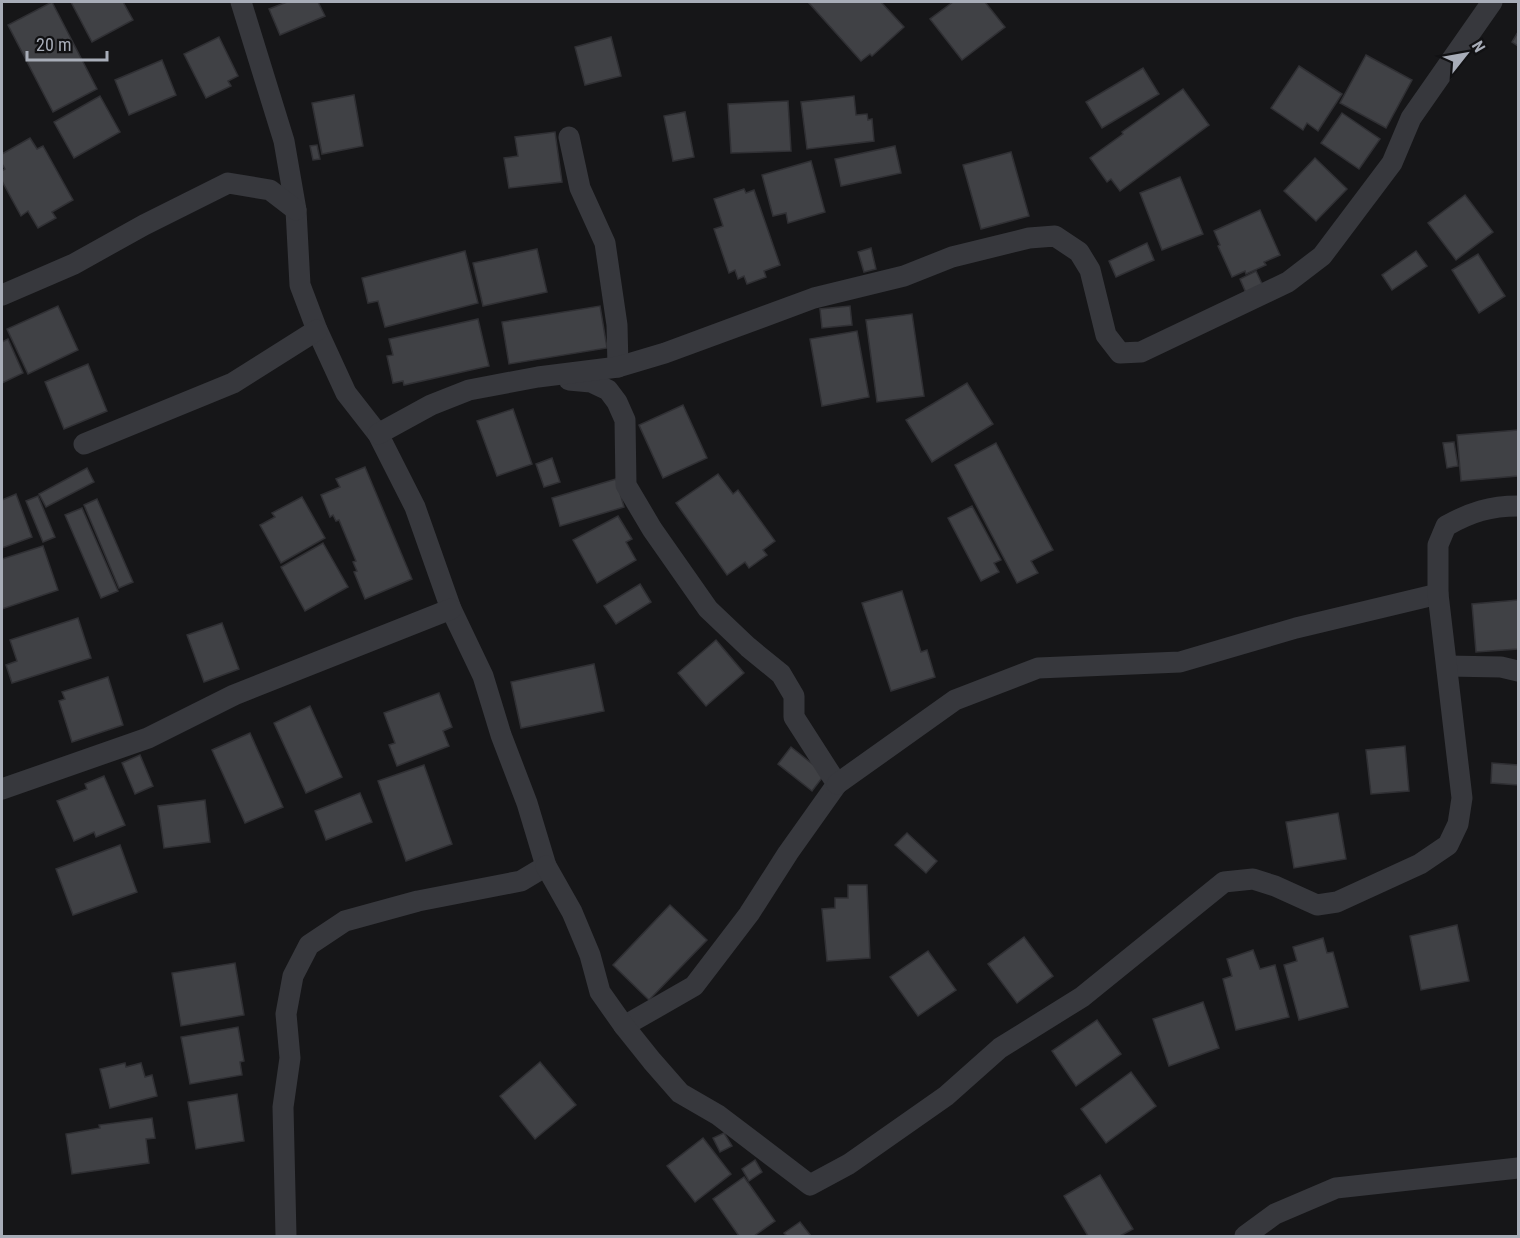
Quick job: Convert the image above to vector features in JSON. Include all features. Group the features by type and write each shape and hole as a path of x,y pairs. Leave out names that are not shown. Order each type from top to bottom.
{"street":[{"path":"241,2 284,141 296,210 300,285 317,330 346,393 378,434 415,507 451,609 483,676 501,735 527,802 546,866 572,912 590,955 600,992 624,1026 680,1093 718,1115 810,1185 849,1164 946,1096 1000,1048 1082,997 1224,882 1253,879 1317,904 1337,902 1420,864 1448,845 1458,824 1462,798 1438,594 1438,545 1446,526 1468,514 1496,506 1518,506"},
{"path":"378,434 431,405 469,390 538,377 618,366 665,353 814,298 904,276 952,257 1029,238 1055,236 1079,252 1090,270 1106,335 1120,352 1141,352 1288,282 1322,256 1392,163 1411,118 1492,2"},
{"path":"569,137 580,188 605,243 617,325 618,366"},
{"path":"2,295 74,264 144,225 228,183 270,190 296,210"},
{"path":"84,444 233,383 317,330"},
{"path":"538,377 591,382 608,390 617,402 625,420 626,485 652,529 708,609 781,674 794,696 794,717 837,784"},
{"path":"624,1026 694,986 749,914 788,853 837,784 955,700 1038,668 1180,662 1296,628 1438,594"},
{"path":"2,789 148,738 234,695 451,609"},
{"path":"1446,666 1501,667 1518,671"},
{"path":"286,1236 283,1107 290,1058 286,1014 293,976 309,945 345,921 418,901 521,881 546,866"},
{"path":"1245,1236 1275,1214 1336,1188 1518,1168"}],"building":[{"path":"52,2 97,89 53,112 8,25"},
{"path":"71,2 123,2 133,20 92,42"},
{"path":"287,2 318,2 325,16 280,35 269,9"},
{"path":"808,2 881,2 904,27 872,56 870,54 861,61"},
{"path":"953,2 985,2 1005,27 962,60 930,19"},
{"path":"1518,32 1518,46 1512,42"},
{"path":"219,37 238,76 228,81 231,86 206,98 184,54"},
{"path":"611,37 621,76 585,85 575,47"},
{"path":"1366,55 1412,80 1386,128 1340,103"},
{"path":"162,60 176,95 129,115 115,80"},
{"path":"1299,66 1342,94 1318,131 1307,123 1303,130 1271,108"},
{"path":"1143,68 1159,94 1102,128 1086,102"},
{"path":"1183,89 1209,125 1120,191 1111,179 1107,182 1090,158 1123,134 1122,132"},
{"path":"354,95 363,146 322,154 312,103"},
{"path":"100,96 120,132 74,158 54,122"},
{"path":"854,96 856,115 867,114 868,120 872,119 874,141 807,149 801,102"},
{"path":"788,101 791,151 731,153 728,104"},
{"path":"685,112 694,157 673,161 664,116"},
{"path":"1342,113 1380,139 1359,169 1321,143"},
{"path":"555,132 562,182 509,188 504,158 518,156 515,137"},
{"path":"30,138 37,149 43,146 73,200 52,212 56,218 38,228 28,211 21,216 2,181 2,171 5,169 2,164 2,154"},
{"path":"317,145 320,159 313,160 310,146"},
{"path":"895,146 901,173 841,186 835,159"},
{"path":"1011,152 1029,216 981,229 963,165"},
{"path":"1315,158 1347,189 1316,221 1284,191"},
{"path":"811,161 825,212 788,223 786,213 773,216 762,175"},
{"path":"1180,177 1203,234 1162,250 1140,193"},
{"path":"744,189 746,193 754,190 780,265 764,271 766,277 747,284 744,276 738,279 735,270 729,273 714,229 723,226 714,199"},
{"path":"1465,195 1493,232 1456,260 1428,223"},
{"path":"1260,210 1280,255 1264,262 1266,265 1246,274 1245,271 1232,277 1214,231"},
{"path":"1147,243 1154,260 1116,277 1109,261"},
{"path":"871,248 876,269 864,272 858,252"},
{"path":"537,249 547,292 483,306 473,263"},
{"path":"465,251 478,303 385,327 378,301 368,303 362,278"},
{"path":"1416,251 1427,266 1392,290 1382,275"},
{"path":"1478,254 1505,296 1479,313 1452,270"},
{"path":"1256,271 1263,286 1246,293 1240,279"},
{"path":"58,306 78,350 28,374 7,329"},
{"path":"600,306 607,348 509,364 502,322"},
{"path":"850,306 852,325 822,328 820,309"},
{"path":"912,314 924,396 877,402 866,320"},
{"path":"478,319 489,366 404,385 403,381 393,383 387,356 393,355 389,339"},
{"path":"857,331 869,397 822,406 810,339"},
{"path":"8,339 23,373 2,383 2,342"},
{"path":"88,364 107,411 64,429 45,382"},
{"path":"967,383 993,424 932,462 906,420"},
{"path":"683,405 707,458 663,478 639,425"},
{"path":"513,409 532,464 497,476 477,421"},
{"path":"1518,430 1518,476 1461,481 1457,435"},
{"path":"1454,442 1458,466 1447,468 1443,443"},
{"path":"996,443 1053,550 1031,561 1038,573 1017,583 955,465"},
{"path":"552,458 560,482 544,487 536,464"},
{"path":"365,467 412,579 365,599 354,572 357,571 353,562 356,561 339,520 336,521 333,515 330,517 321,495 340,487 336,479"},
{"path":"87,468 94,482 46,507 39,494"},
{"path":"718,474 733,494 738,490 775,541 763,550 767,555 749,568 745,562 727,575 676,503"},
{"path":"616,479 624,507 560,526 552,498"},
{"path":"16,494 32,537 2,548 2,500"},
{"path":"38,496 55,537 43,542 26,501"},
{"path":"302,497 325,538 281,563 260,525 275,517 272,513"},
{"path":"97,499 133,582 119,588 84,505"},
{"path":"972,506 1001,560 994,563 999,572 981,581 948,518"},
{"path":"82,508 118,591 101,598 65,515"},
{"path":"618,516 632,539 626,542 636,560 597,583 573,540"},
{"path":"323,543 348,587 305,611 281,567"},
{"path":"43,546 58,590 2,609 2,559"},
{"path":"640,584 651,602 616,624 604,606"},
{"path":"902,591 921,652 927,650 935,677 891,691 862,603"},
{"path":"1518,600 1518,649 1476,652 1472,604"},
{"path":"78,618 91,658 12,683 6,665 17,661 10,640"},
{"path":"222,623 239,669 204,682 187,635"},
{"path":"716,640 744,673 706,706 678,673"},
{"path":"594,664 604,711 521,728 511,682"},
{"path":"108,677 123,725 72,742 59,701 65,699 62,692"},
{"path":"439,693 452,727 443,731 449,746 397,766 389,745 395,743 384,713"},
{"path":"310,706 342,777 306,793 274,723"},
{"path":"250,733 283,807 245,823 212,750"},
{"path":"1405,746 1409,791 1371,794 1366,750"},
{"path":"791,747 825,774 812,791 778,764"},
{"path":"140,755 153,786 135,794 122,763"},
{"path":"1492,763 1518,765 1518,785 1491,783"},
{"path":"424,765 452,844 406,861 378,781"},
{"path":"104,776 125,825 96,837 94,832 74,841 57,801 87,789 85,784"},
{"path":"360,793 372,822 326,840 315,811"},
{"path":"205,800 210,842 164,848 158,806"},
{"path":"1338,813 1346,859 1294,868 1286,822"},
{"path":"907,833 937,861 926,873 895,845"},
{"path":"120,845 137,892 73,915 56,869"},
{"path":"848,885 867,885 870,958 827,961 822,909 835,908 835,898 848,898"},
{"path":"670,905 707,940 649,1000 613,965"},
{"path":"1457,925 1469,981 1421,990 1410,936"},
{"path":"1024,937 1053,976 1017,1003 988,964"},
{"path":"1323,938 1327,953 1333,952 1348,1007 1299,1020 1284,965 1297,961 1293,947"},
{"path":"1253,950 1260,969 1275,965 1289,1017 1236,1030 1223,979 1232,976 1227,959"},
{"path":"928,951 956,990 918,1016 890,977"},
{"path":"235,963 244,1015 181,1026 172,973"},
{"path":"1203,1002 1219,1048 1169,1066 1153,1019"},
{"path":"1097,1020 1121,1054 1076,1086 1052,1051"},
{"path":"238,1027 244,1061 240,1062 242,1075 190,1084 181,1037"},
{"path":"540,1062 576,1105 535,1139 500,1096"},
{"path":"125,1063 126,1067 141,1063 145,1077 152,1075 157,1096 110,1108 100,1069"},
{"path":"1131,1072 1156,1106 1106,1143 1081,1109"},
{"path":"237,1094 244,1141 196,1149 188,1102"},
{"path":"152,1118 155,1138 146,1139 149,1163 72,1174 66,1134 100,1128 99,1125"},
{"path":"724,1133 732,1146 720,1152 713,1138"},
{"path":"703,1138 731,1174 695,1202 667,1166"},
{"path":"755,1160 762,1172 749,1181 742,1169"},
{"path":"1100,1175 1133,1229 1120,1236 1088,1236 1064,1196"},
{"path":"744,1177 775,1221 754,1236 739,1236 713,1199"},
{"path":"800,1222 811,1236 787,1236 784,1233"}]}
